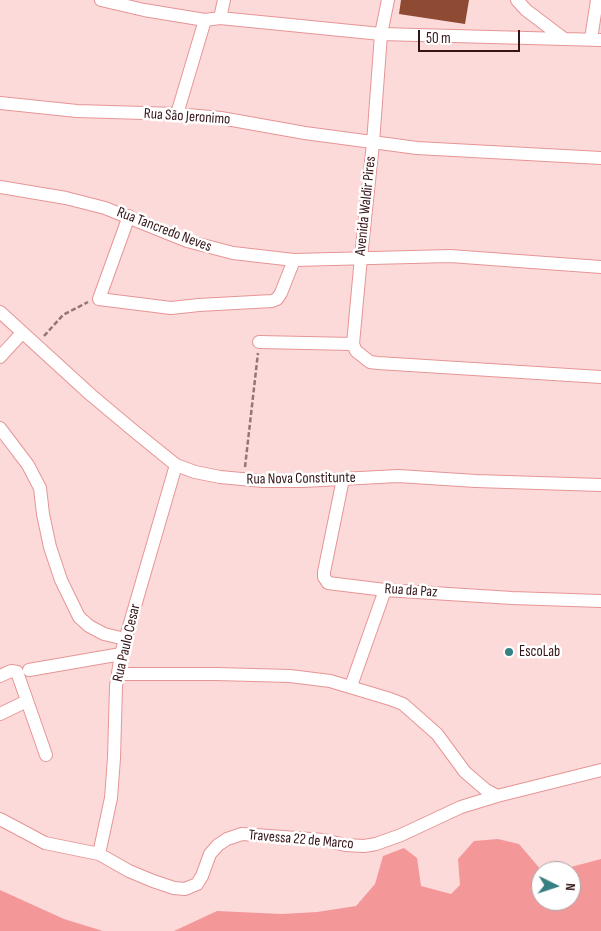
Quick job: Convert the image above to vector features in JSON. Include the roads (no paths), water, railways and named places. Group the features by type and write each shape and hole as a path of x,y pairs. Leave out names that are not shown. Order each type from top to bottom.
{"street":[{"path":"101,0 144,10 205,20 220,18 382,34 596,39 597,0"},
{"path":"220,18 224,0"},
{"name":"Avenida Waldir Pires","path":"353,344 382,34 388,0"},
{"path":"517,0 526,10 563,38"},
{"path":"177,114 205,20"},
{"name":"Rua São Jeronimo","path":"0,103 77,111 177,114 221,118 373,143 417,148 601,158"},
{"name":"Rua Tancredo Neves","path":"0,187 66,198 105,208 129,216 187,241 219,251 294,260 450,256 601,267"},
{"path":"129,216 99,298 171,308 207,304 272,301 277,299 282,293 294,260"},
{"name":"Rua Nova Constitunte","path":"0,312 91,395 176,465 195,472 244,480 284,481 398,476 601,485"},
{"path":"0,357 22,333"},
{"path":"259,342 353,344 359,354 370,362 378,364 601,378"},
{"path":"0,428 28,465 40,488 50,547 61,580 79,617 89,626 104,634 125,639"},
{"name":"Rua Paulo Cesar","path":"99,854 111,798 116,686 121,654 176,465"},
{"name":"Rua da Paz","path":"343,479 324,578 328,583 385,590 512,598 601,601"},
{"path":"351,686 385,590"},
{"path":"0,676 11,671 23,671 121,654"},
{"path":"23,671 27,701 46,755"},
{"path":"118,674 290,676 330,681 351,686 403,704 437,734 465,772 486,790 498,796"},
{"path":"0,714 27,701"},
{"name":"Travessa 22 de Marco","path":"0,819 45,843 99,854 129,871 153,881 174,888 185,889 197,884 210,854 218,845 227,839 242,834 324,840 345,845 364,846 391,840 445,814 498,796 601,770"}],"place":[{"name":"EscoLab","path":"509,652"}]}
